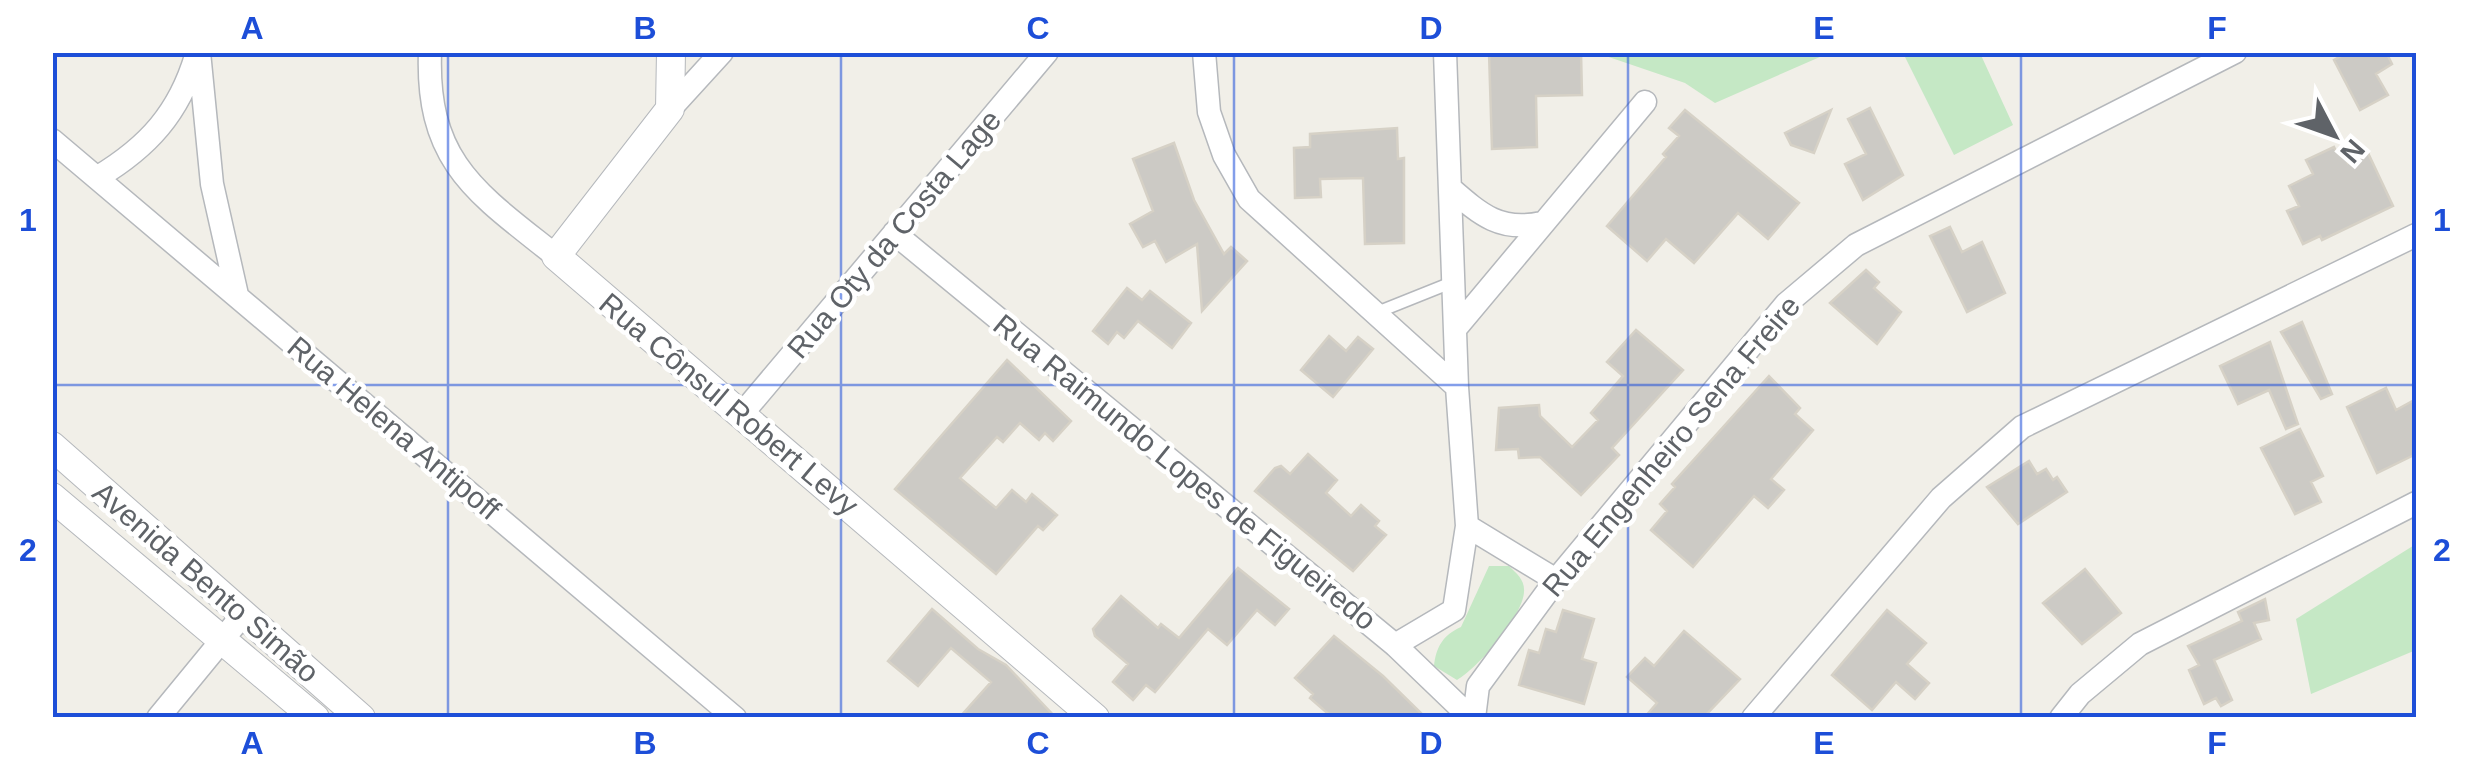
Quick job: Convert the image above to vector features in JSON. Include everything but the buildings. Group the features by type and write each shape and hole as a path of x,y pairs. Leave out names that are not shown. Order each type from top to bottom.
{"street":[{"path":"98,177 134,156 161,128 185,92 198,52"},
{"path":"198,52 212,184 237,295"},
{"name":"Rua Cônsul Robert Levy","path":"430,52 435,126 442,146 494,207 1095,718"},
{"path":"670,109 671,52"},
{"path":"556,256 670,109 722,52"},
{"name":"Rua Oty da Costa Lage","path":"740,415 1047,52"},
{"path":"1204,52 1209,112 1224,155 1249,200 1293,243 1378,312 1456,387"},
{"path":"1395,645 1454,610 1467,526 1456,387 1445,52"},
{"name":"Rua Engenheiro Sena Freire","path":"1473,718 1478,686 1556,580 1786,304 1856,245 2235,52"},
{"path":"1456,328 1645,102"},
{"name":"Rua Helena Antipoff","path":"52,140 734,718"},
{"path":"1450,188 1471,207 1514,229 1542,223"},
{"name":"Rua Raimundo Lopes de Figueiredo","path":"894,233 1395,645 1473,718"},
{"path":"1752,718 1941,498 2022,427 2416,236"},
{"name":"Avenida Bento Simão","path":"56,456 361,718"},
{"name":"Avenida Bento Simão","path":"52,497 315,718"},
{"path":"2061,718 2080,694 2140,644 2416,503"},
{"path":"1467,526 1556,580"},
{"path":"158,718 242,617"}],"lane":[{"path":"1378,312 1453,282"}],"green space":[{"path":"1597,53 1829,53 1715,103 1685,83"},
{"path":"1903,53 1980,53 2013,125 1954,155"},
{"path":"2416,544 2416,650 2311,694 2296,619"},
{"path":"1489,566 1509,566 1518,575 1524,588 1522,602 1498,641 1457,680 1434,666 1437,653 1441,642 1461,627"}]}
